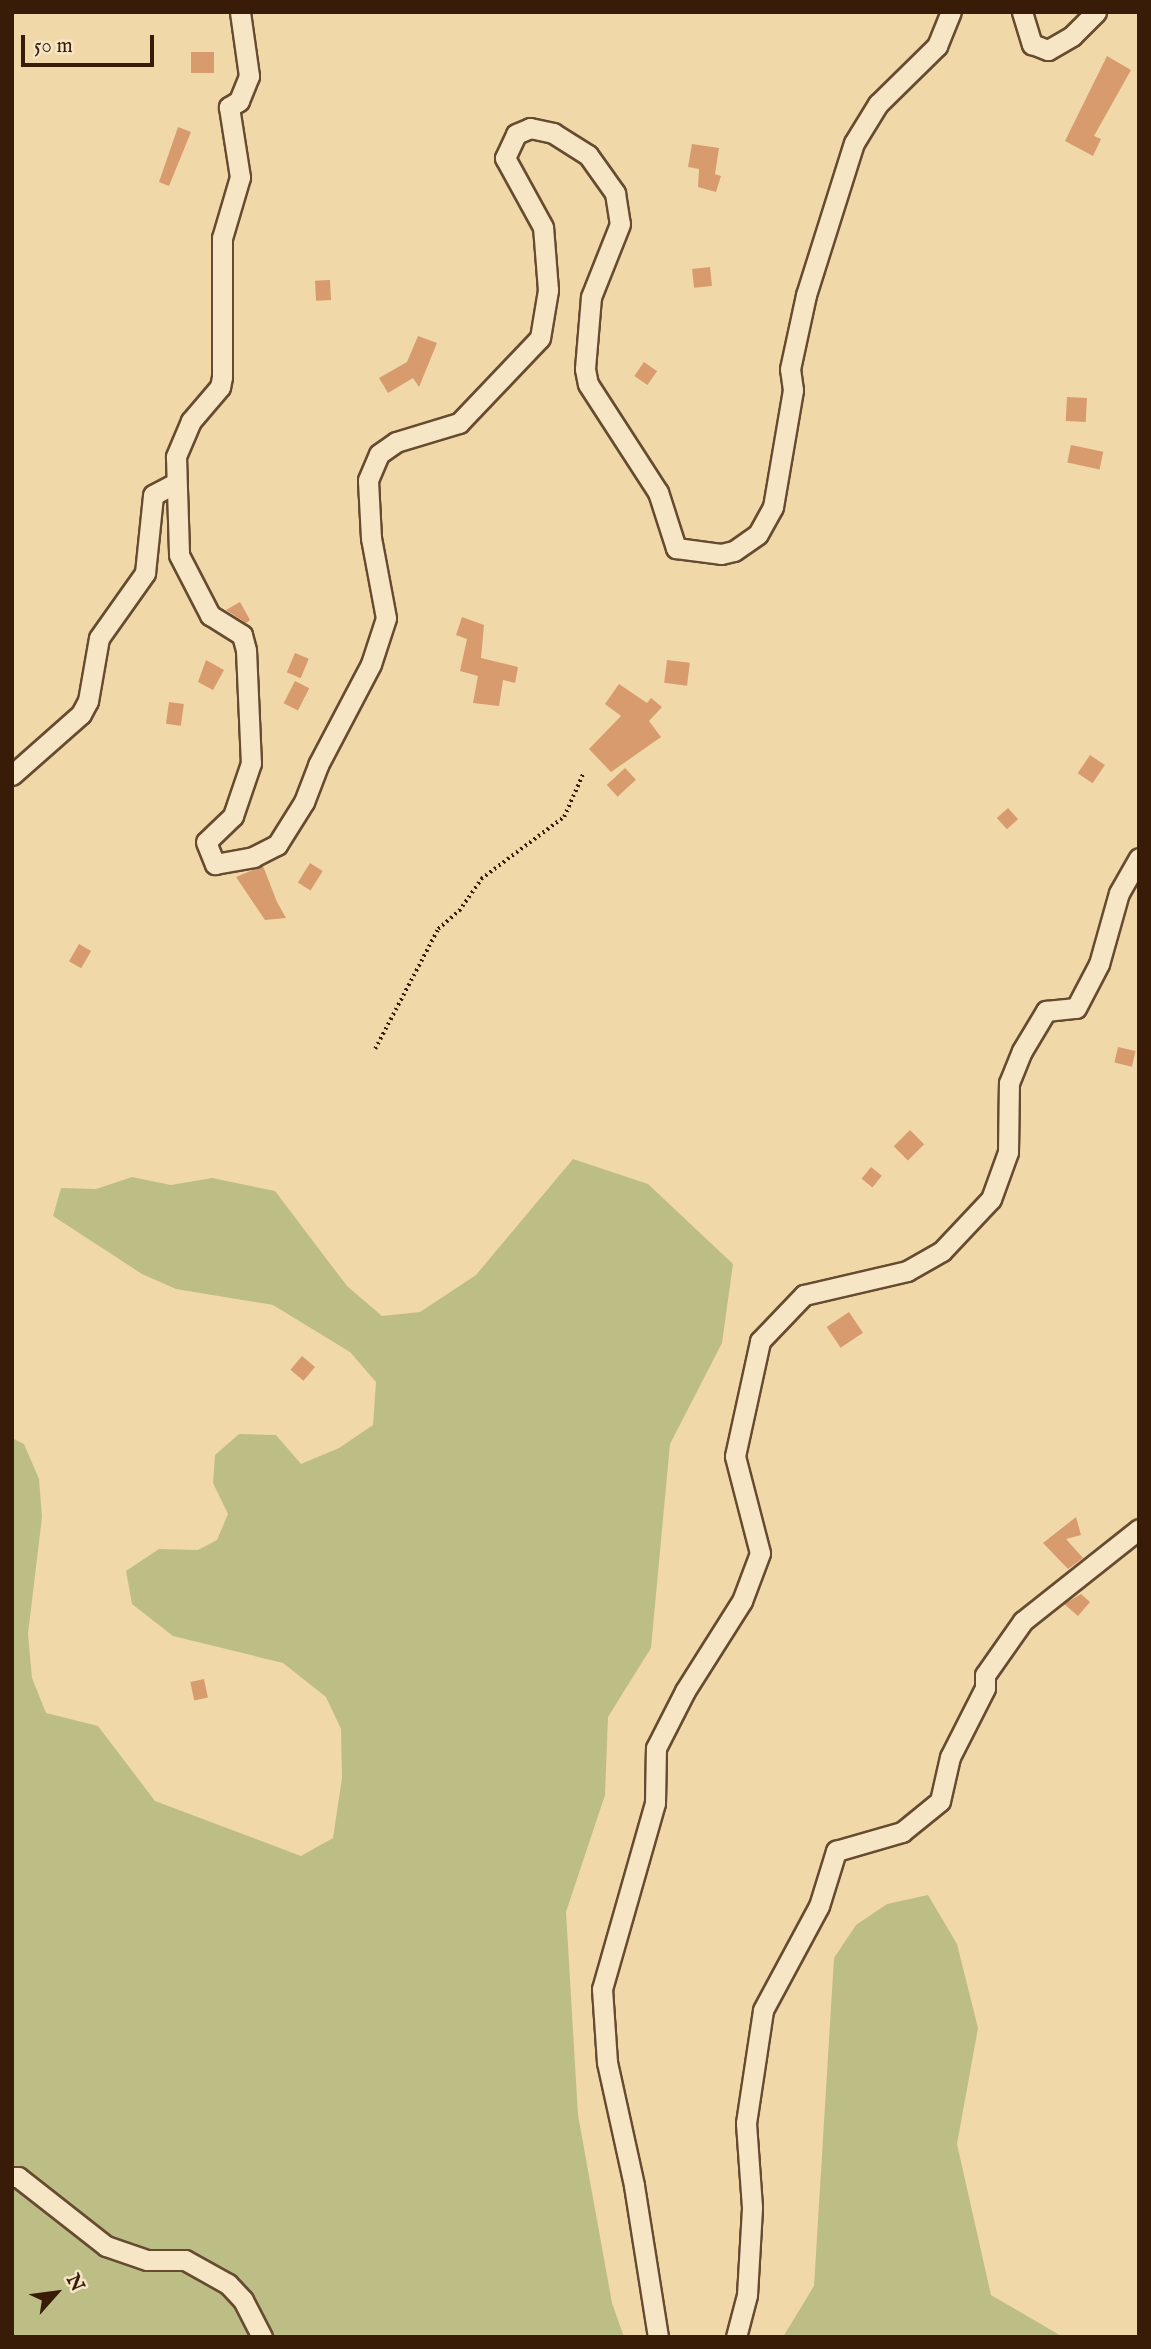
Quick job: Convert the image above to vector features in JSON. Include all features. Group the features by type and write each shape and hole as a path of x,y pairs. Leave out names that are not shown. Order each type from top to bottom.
{"street":[{"path":"240,12 249,76 239,101 229,107 240,177 222,238 222,377 179,447 176,483 179,555 210,615 242,635 246,650 251,763 233,816 206,842 215,864 253,857 277,845 304,802 318,765 371,664 386,618 371,538 368,480 379,454 396,442 459,423 540,338 548,290 543,227 505,158 516,134 530,128 553,133 588,155 615,193 620,224 591,297 585,369 588,384 658,492 676,548 721,554 734,551 758,534 773,507 793,390 790,369 806,295 854,143 878,104 937,46 951,12"},
{"path":"1022,12 1032,44 1048,50 1072,36 1096,12"},
{"path":"12,775 84,708 99,638 145,573 153,495 176,483"},
{"path":"658,2337 634,2185 607,2062 602,1989 655,1803 656,1748 685,1691 742,1601 760,1553 735,1456 760,1340 804,1294 907,1271 942,1251 991,1199 1008,1152 1009,1083 1022,1051 1046,1011 1076,1008 1099,964 1119,893 1139,858"},
{"path":"736,2337 747,2295 752,2207 746,2123 763,2010 819,1906 836,1852 902,1832 940,1801 950,1756 985,1688 985,1675 1023,1621 1139,1529"},
{"path":"12,2177 18,2177 106,2246 147,2260 186,2260 228,2284 243,2300 262,2337"}],"path":[{"path":"375,1049 438,929 459,911 481,879 564,817 583,774"}],"green space":[{"path":"573,1159 648,1184 733,1264 722,1343 670,1444 651,1648 608,1717 605,1795 566,1912 578,2115 612,2303 624,2337 12,2337 12,1438 24,1444 39,1479 42,1517 28,1634 32,1678 46,1713 98,1726 155,1801 301,1856 333,1838 342,1778 341,1729 326,1697 283,1663 173,1636 132,1604 126,1571 159,1549 198,1550 217,1540 228,1514 213,1483 215,1455 239,1434 276,1435 301,1464 339,1448 373,1425 376,1382 350,1352 273,1305 176,1289 142,1274 53,1216 61,1188 96,1189 132,1177 171,1185 212,1178 275,1191 347,1286 382,1316 420,1312 476,1275"},
{"path":"928,1895 957,1944 978,2028 957,2144 991,2295 1063,2337 783,2337 814,2286 834,1958 856,1925 887,1904"}],"building":[{"path":"191,52 214,52 214,73 191,73"},
{"path":"1107,56 1131,70 1094,136 1101,139 1093,156 1065,141"},
{"path":"178,127 191,132 169,186 159,182"},
{"path":"692,144 719,148 715,174 721,176 716,192 698,187 699,169 688,167"},
{"path":"710,267 712,286 694,288 692,269"},
{"path":"330,280 331,300 316,301 315,281"},
{"path":"418,336 437,343 419,387 413,378 388,393 379,378 407,362"},
{"path":"644,362 657,371 647,385 634,376"},
{"path":"1067,397 1087,398 1086,422 1066,421"},
{"path":"1071,445 1103,452 1100,469 1067,463"},
{"path":"240,602 250,620 246,623 226,610"},
{"path":"462,617 484,625 481,658 518,667 515,683 503,680 499,706 473,703 478,676 460,671 467,639 456,635"},
{"path":"295,653 309,659 301,678 287,672"},
{"path":"206,660 224,670 213,690 198,682"},
{"path":"667,660 690,663 687,686 664,683"},
{"path":"295,681 309,688 298,711 284,703"},
{"path":"619,684 647,703 651,698 662,707 649,721 661,737 611,772 589,749 621,716 605,704"},
{"path":"169,702 184,704 181,726 166,724"},
{"path":"1090,755 1105,765 1093,783 1078,773"},
{"path":"625,768 636,780 618,797 607,785"},
{"path":"1008,808 1018,819 1007,829 997,818"},
{"path":"310,863 323,871 311,890 298,883"},
{"path":"263,866 286,918 265,920 236,877"},
{"path":"79,944 91,951 81,968 69,961"},
{"path":"1118,1047 1136,1051 1132,1067 1114,1063"},
{"path":"910,1130 924,1144 908,1160 894,1146"},
{"path":"871,1167 882,1176 872,1187 862,1179"},
{"path":"849,1312 863,1333 841,1348 827,1327"},
{"path":"302,1356 315,1367 303,1381 290,1370"},
{"path":"1076,1517 1081,1535 1066,1539 1083,1558 1068,1569 1043,1543"},
{"path":"1081,1594 1090,1602 1078,1616 1064,1604"},
{"path":"204,1679 208,1698 194,1700 190,1682"}]}
